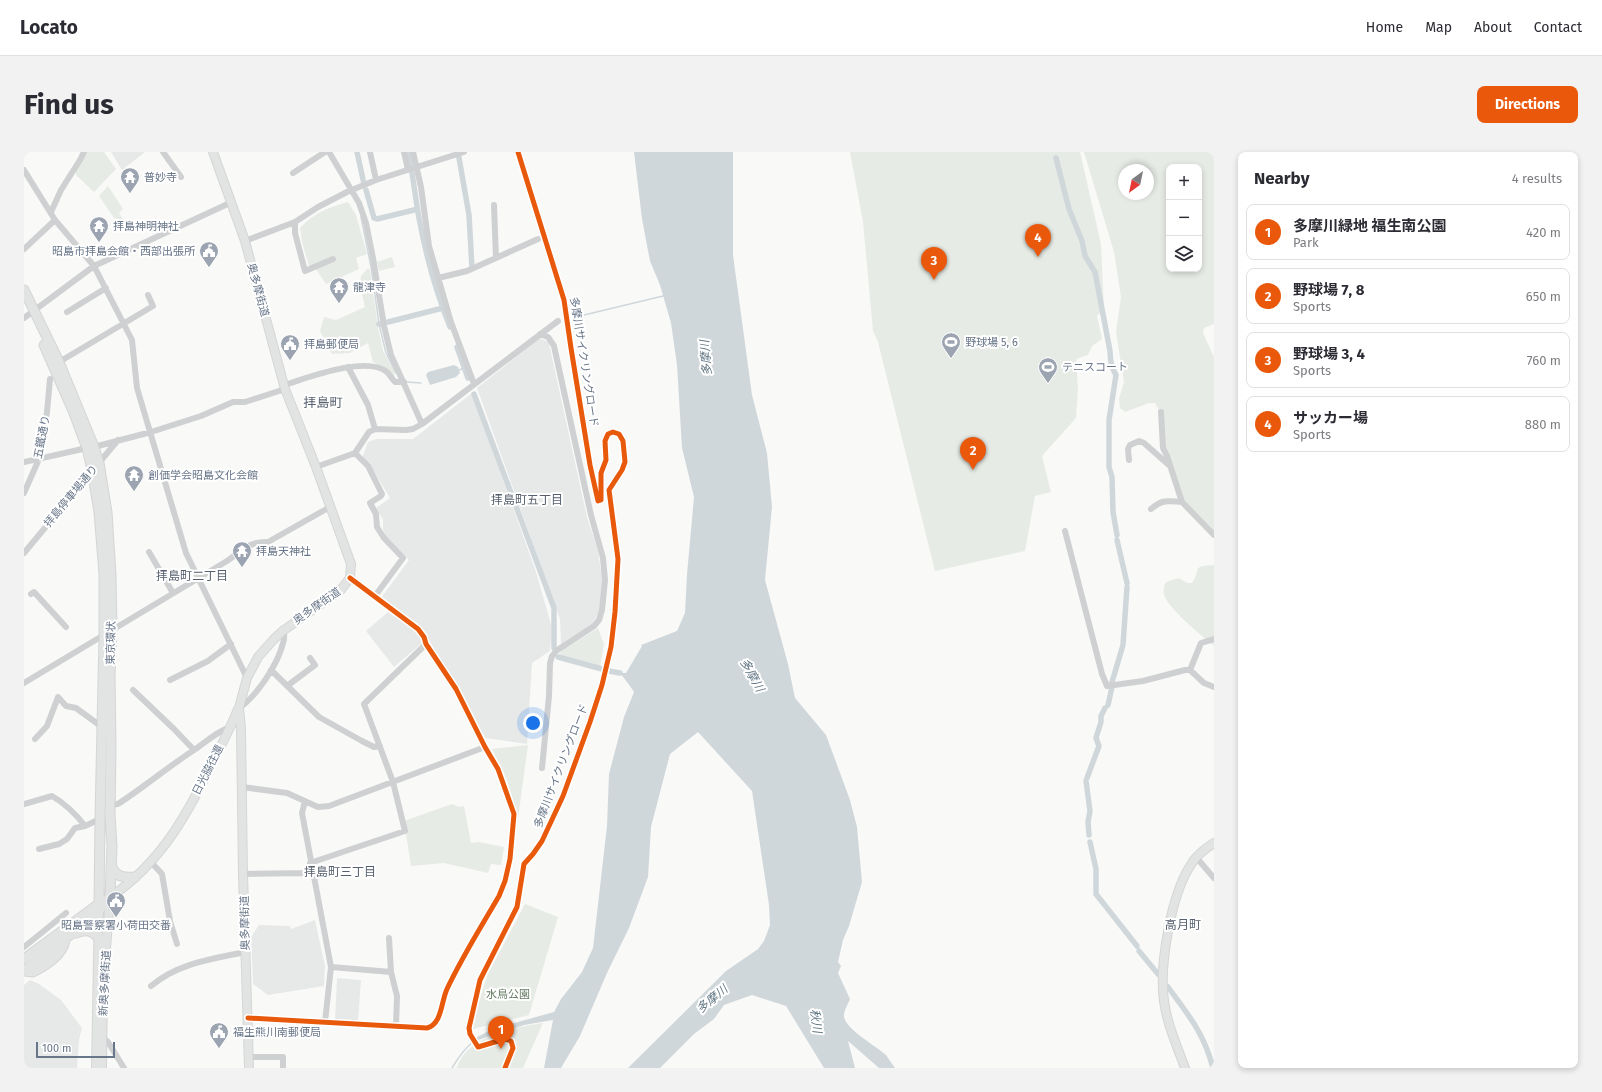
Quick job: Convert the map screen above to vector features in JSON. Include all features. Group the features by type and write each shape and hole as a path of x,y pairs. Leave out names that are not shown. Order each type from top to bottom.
{"highway":[{"name":"東京環状","path":"24,290 29,315 59,362 96,466 107,512 111,575 102,727 99,908"},
{"name":"東京環状","path":"24,305 58,375 90,448"},
{"name":"東京環状","path":"108,632 111,865 110,897"},
{"path":"111,865 115,873 120,876 135,877"},
{"path":"24,971 68,938 110,897"},
{"path":"24,959 99,908"},
{"path":"68,938 88,930 93,932 98,939"}],"main road":[{"name":"奥多摩街道","path":"213,152 245,241 284,387 316,467 350,564 350,578 340,591 302,616 284,630 258,657 247,678 239,708 241,729 243,874 249,1068"},
{"name":"日光脇往還","path":"110,897 151,862 178,828 231,727 239,708"},
{"path":"1185,1068 1164,1003 1163,965 1167,939 1185,874 1196,857 1214,843"},
{"name":"新奥多摩街道","path":"96,1068 100,1036 110,897"},
{"name":"新奥多摩街道","path":"99,908 98,939 102,1068"}],"street":[{"path":"50,212 61,190 84,152"},
{"path":"163,152 181,176"},
{"path":"292,173 325,152"},
{"path":"329,152 349,191 359,203 368,233 390,355 404,382 422,424"},
{"path":"370,152 376,180"},
{"path":"404,152 413,168 421,188 429,246 451,322 474,384"},
{"path":"413,152 413,168"},
{"path":"245,241 295,222 318,207 349,191 376,180 413,168 443,155 461,153"},
{"path":"24,170 55,220 94,266 132,340 137,388 186,553 247,678"},
{"path":"29,315 94,266 232,202"},
{"path":"494,205 496,258"},
{"path":"24,249 55,220"},
{"path":"295,222 295,233 305,271 333,259"},
{"path":"438,278 467,271 538,239"},
{"path":"67,312 106,288"},
{"path":"59,362 153,306 148,295"},
{"path":"316,467 355,453 369,432 375,429 406,430 413,429 422,424 558,321"},
{"path":"540,334 548,337 554,346 590,515 603,558 605,580 602,610 599,620 594,626 556,651 552,656 550,663 550,696 542,768"},
{"path":"24,462 90,448 151,432 201,416 233,402 246,402 284,387 348,367 366,366 379,369 386,372 395,382 404,382"},
{"path":"348,367 368,405 375,429"},
{"name":"五鐵通り","path":"24,493 38,459 50,379"},
{"path":"1160,412 1163,448 1182,502 1214,535"},
{"name":"拝島停車場通り","path":"24,553 118,440"},
{"path":"1129,460 1128,449 1130,445 1139,441 1144,443 1170,466"},
{"path":"355,453 368,466 382,494 370,503 376,514 377,527 384,538 403,558 375,596"},
{"path":"1151,509 1164,500 1182,502"},
{"path":"24,683 198,579 246,547 258,541 268,542 330,507"},
{"path":"1064,531 1102,674 1107,686 1143,682 1185,670 1190,670 1204,683 1214,687"},
{"path":"149,552 173,593"},
{"path":"248,1018 426,1028 431,1027 436,1023 446,991 499,896 505,881 510,859 514,814 498,769 485,747 456,689 426,644 424,637 418,629 350,578"},
{"path":"31,594 34,592 66,627"},
{"name":"日光脇往還","path":"239,708 248,702 271,670 284,641 284,630"},
{"path":"1190,670 1201,643 1214,639"},
{"path":"170,680 208,661 231,644"},
{"path":"310,864 404,831 393,782 364,704 426,644"},
{"path":"287,686 315,665 310,658"},
{"path":"271,670 319,717 374,747 380,746"},
{"path":"133,690 194,750"},
{"path":"35,739 47,726 58,697 66,706 76,708 102,727"},
{"path":"110,805 118,804 180,758 223,729 231,727"},
{"path":"242,787 287,793 318,807 329,806 485,747"},
{"path":"24,804 52,796 63,802 74,811 85,826"},
{"path":"305,801 302,813 310,864 331,967 325,1022"},
{"path":"39,849 59,844 67,839 75,828 85,826 100,819"},
{"path":"1196,857 1214,878"},
{"path":"151,862 162,874 170,920 177,944"},
{"path":"243,874 312,873"},
{"path":"24,947 66,913"},
{"path":"389,938 391,972 397,996 396,1026"},
{"path":"151,986 158,980 186,965 245,952"},
{"path":"331,967 391,972"},
{"path":"100,1036 108,1042 124,1068"},
{"path":"248,1057 283,1057 283,1068"}],"shaded area":[{"path":"111,152 145,152 122,170"},
{"path":"540,338 548,342 550,348 587,517 598,551 602,578 601,601 598,614 592,623 586,628 561,644 560,619 477,388"},
{"path":"472,393 536,572 552,628 550,651 532,663 527,744 485,738 429,640 381,598 409,560 386,537 383,529 383,520 376,508 390,498 371,467 362,458 368,442 376,439 413,439"},
{"path":"388,612 415,630 422,640 422,643 394,667 366,631"},
{"path":"315,920 325,966 324,986 268,995 253,984 251,937 259,925 290,926 291,929"},
{"path":"337,978 361,980 358,1022 335,1020"},
{"path":"30,980 39,984 61,1000 82,1028 79,1040 77,1068 24,1068 24,985"}],"green space":[{"path":"85,152 104,152 116,169 94,192 76,175 76,168"},
{"path":"850,152 1080,152 1101,244 1104,310 1097,316 1102,339 1092,346 1088,355 1076,359 1078,389 1076,418 1042,456 1051,492 1035,496 1025,551 935,571 878,342 873,331 863,222"},
{"path":"1084,152 1214,152 1214,324 1204,328 1203,333 1214,357 1214,533 1184,503 1165,447 1159,410 1155,403 1149,403 1125,412 1120,408 1119,399 1124,382 1116,332 1121,297 1114,252"},
{"path":"108,186 123,209 119,213 124,221 114,218 99,196"},
{"path":"348,202 356,215 367,254 356,258 359,269 326,284 316,269 310,269 302,242 300,228 322,211"},
{"path":"392,257 395,267 379,271 377,262"},
{"path":"368,268 370,271 383,351 395,372 394,376 373,362 368,343 350,353 332,354 320,331 324,317 336,320 365,307 360,285 361,276"},
{"path":"1214,565 1214,646 1178,614 1166,600 1164,586 1166,582 1179,578 1187,583 1192,583 1199,567"},
{"path":"598,628 604,644 600,667 558,655 563,650"},
{"path":"528,745 518,818 507,780 492,749"},
{"path":"452,804 459,807 464,806 471,843 478,842 504,847 501,865 491,864 488,873 444,863 411,866 404,821"},
{"name":"水鳥公園","path":"525,904 558,917 529,1015 473,1029 487,976"},
{"path":"543,1023 523,1068 457,1068 462,1057 470,1048 481,1041 493,1035 519,1027"}],"water":[{"path":"634,152 733,152 733,255 752,395 767,453 772,507 765,580 788,664 795,698 826,735 850,800 857,827 862,882 849,926 843,940 838,962 841,966 838,973 850,999 845,1009 845,1021 861,1037 886,1055 895,1068 879,1068 848,1041 855,1068 824,1068 786,1006 752,995 724,1005 714,1019 694,1034 660,1068 628,1068 726,971 758,949 764,941 770,925 769,905 752,791 698,732 670,754 651,827 648,877 629,928 607,973 580,1036 561,1068 544,1068 553,1020 524,1025 478,1040 477,1037 493,1029 554,1012 561,999 582,972 593,948 607,826 609,774 624,717 634,692 620,673 626,673 642,646 641,645 677,631 685,613 694,497 682,448 677,365 671,323 660,285 650,261 642,219"},
{"path":"454,365 458,367 460,373 456,377 430,385 426,375 428,372"}],"waterway":[{"path":"357,152 364,184"},
{"path":"408,152 425,246 436,287 450,327"},
{"path":"458,152 469,215 472,268"},
{"path":"1056,158 1069,209 1082,241 1085,256 1095,272 1111,363 1116,375 1109,420 1109,467 1112,477 1113,512 1117,535"},
{"path":"366,190 374,218 377,219 414,210"},
{"path":"361,217 371,267 379,324 386,353 396,373"},
{"path":"580,316 663,296"},
{"path":"388,322 443,308"},
{"path":"457,347 468,378"},
{"path":"459,370 464,368"},
{"path":"407,382 421,383"},
{"path":"474,394 554,608 554,648"},
{"path":"1117,540 1127,583"},
{"path":"1112,682 1123,645 1127,587"},
{"path":"558,657 602,669"},
{"path":"609,671 620,673"},
{"path":"1108,705 1112,687"},
{"path":"1087,778 1099,746 1096,738 1101,722 1101,716 1105,708"},
{"path":"1086,781 1090,811 1088,822 1089,835"},
{"path":"1090,842 1096,869 1096,894 1137,946"},
{"path":"1139,951 1158,974"},
{"path":"1168,987 1195,1025 1205,1045 1213,1068"},
{"path":"452,1068 463,1052 478,1038"}],"cycle path":[{"name":"多摩川サイクリングロード","path":"505,1068 513,1048 511,1041 505,1039 478,1047 470,1034 469,1028 480,980 517,907 524,864 542,841 563,796 602,685 611,647 615,612 618,559 609,490 622,470 625,462 623,441 619,434 613,432 608,434 605,441 606,460 601,473 601,500 598,501 590,465 564,300 518,152"},
{"path":"248,1018 427,1028 432,1026 436,1022 445,994 453,977 499,896 505,881 510,859 514,814 498,769 485,747 456,689 426,644 424,637 418,629 350,578"}],"place":[{"name":"普妙寺","path":"130,194"},
{"name":"拝島神明神社","path":"99,243"},
{"name":"サッカー場","path":"1038,257"},
{"name":"昭島市拝島会館・西部出張所","path":"209,268"},
{"name":"野球場 3, 4","path":"934,280"},
{"name":"龍津寺","path":"339,304"},
{"name":"野球場 5, 6","path":"951,359"},
{"name":"拝島郵便局","path":"290,361"},
{"name":"テニスコート","path":"1048,384"},
{"name":"野球場 7, 8","path":"973,470"},
{"name":"創価学会昭島文化会館","path":"134,492"},
{"name":"拝島天神社","path":"242,568"},
{"name":"昭島警察署小荷田交番","path":"116,918"},
{"name":"福生熊川南郵便局","path":"219,1049"},
{"name":"多摩川緑地 福生南公園","path":"501,1049"}],"district":[{"name":"拝島町","path":"323,402"},
{"name":"拝島町五丁目","path":"527,500"},
{"name":"拝島町二丁目","path":"192,576"},
{"name":"拝島町三丁目","path":"340,872"},
{"name":"高月町","path":"1183,925"}],"water label":[{"name":"多摩川","path":"706,358"},
{"name":"多摩川","path":"752,675"},
{"name":"多摩川","path":"712,999"},
{"name":"秋川","path":"816,1021"}]}
